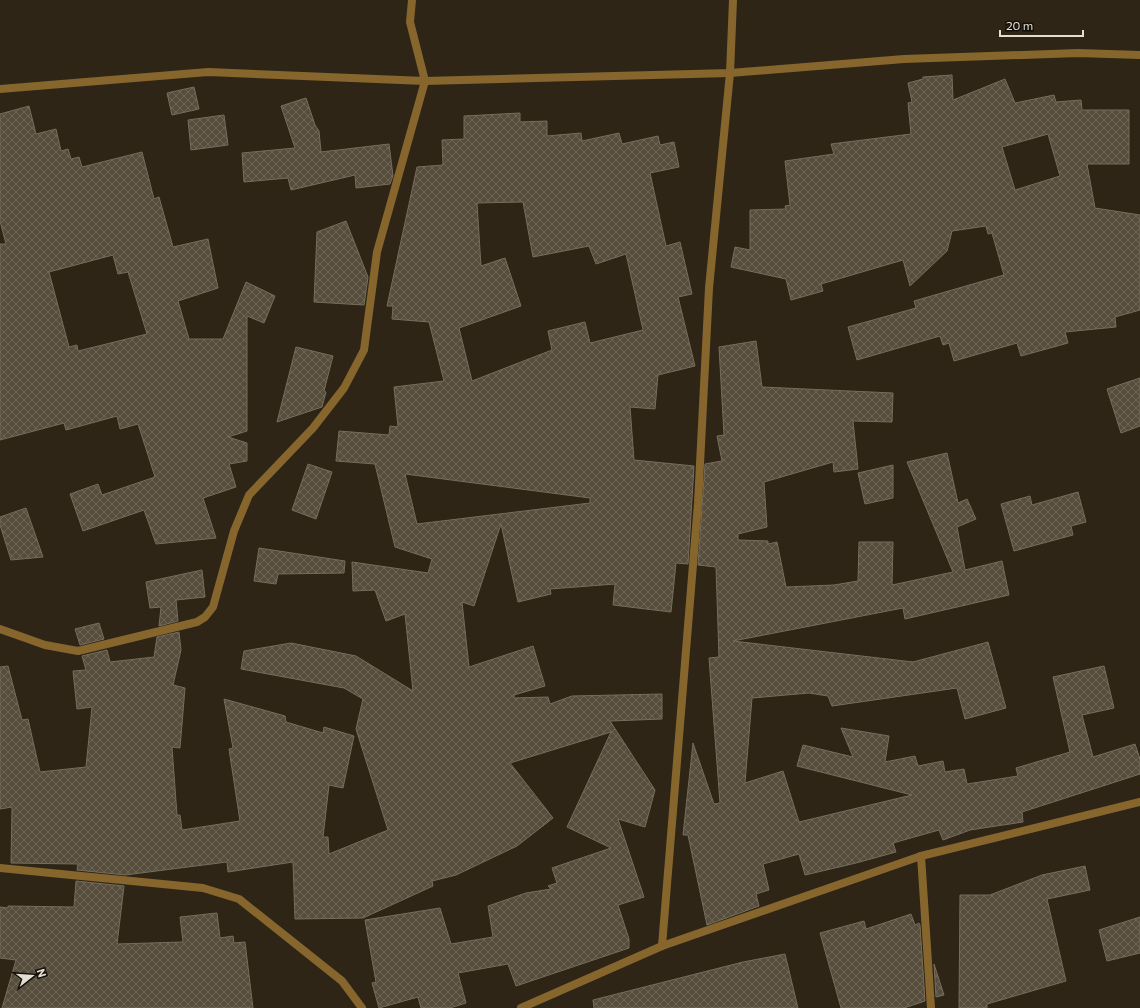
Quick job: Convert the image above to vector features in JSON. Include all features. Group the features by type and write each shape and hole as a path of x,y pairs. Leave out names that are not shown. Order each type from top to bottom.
{"street":[{"path":"0,629 45,645 78,651 197,622 205,617 213,606 234,531 249,495 313,428 344,388 364,350 377,252 425,81 410,22 412,0"},
{"path":"662,946 698,503 709,288 730,73 732,0"},
{"path":"0,89 208,72 425,81 730,73 904,59 1078,53 1140,55"},
{"path":"521,1008 662,946 921,856 1140,802"},
{"path":"921,856 931,1008"},
{"path":"0,868 203,888 239,899 342,980 362,1008"}],"building":[{"path":"952,75 953,100 1005,79 1015,103 1054,95 1056,102 1081,100 1082,110 1129,110 1129,164 1087,164 1095,208 1140,215 1140,310 1115,317 1116,327 1065,332 1068,343 1021,356 1017,343 954,361 949,343 943,345 940,336 857,360 848,327 916,308 914,301 1004,275 992,233 988,234 986,226 952,231 947,251 910,286 903,260 821,284 823,291 791,300 786,279 731,267 735,247 750,250 750,210 786,209 785,206 790,205 785,161 834,154 831,144 911,134 908,103 912,102 908,83 923,79 923,77","holes":["1048,134 1060,176 1015,190 1002,147"]},
{"path":"194,87 199,109 172,115 167,93"},
{"path":"306,98 315,125 319,131 321,152 389,144 393,176 390,184 356,188 355,175 291,190 288,178 244,182 242,153 295,148 281,106"},
{"path":"29,106 36,134 56,129 61,151 68,149 71,159 79,157 82,167 142,152 154,199 159,197 173,247 208,239 218,288 178,301 189,339 223,339 246,282 275,296 264,323 247,316 247,431 228,437 247,443 247,461 229,464 236,487 203,498 216,538 156,544 144,510 83,531 70,494 98,484 102,495 155,477 138,424 120,429 117,416 66,430 64,423 0,440 0,244 6,244 0,221 0,114","holes":["113,255 118,274 128,272 147,334 78,351 77,345 69,347 49,272"]},
{"path":"520,113 520,122 547,121 547,136 581,133 582,141 619,133 622,144 658,136 660,145 674,142 679,167 650,173 666,246 680,242 692,294 678,297 695,366 658,375 655,409 630,407 634,460 694,466 688,564 676,563 671,612 613,605 615,584 550,589 551,594 518,602 501,524 474,606 462,602 469,667 533,646 545,686 514,695 514,698 548,697 550,704 572,696 662,694 662,719 610,721 655,790 645,827 618,819 644,897 618,905 629,939 629,948 516,986 508,964 458,973 466,1003 450,1008 421,1008 418,997 379,1008 372,983 376,982 365,920 440,908 451,944 493,937 488,906 526,893 551,889 548,886 557,883 552,868 611,848 567,827 611,732 510,763 553,818 517,846 456,875 432,881 433,886 363,918 295,919 293,862 228,872 227,862 125,875 77,870 78,864 11,863 12,807 0,809 0,667 8,666 22,720 28,719 40,772 86,767 92,707 77,709 73,671 86,670 82,656 107,650 110,662 154,657 157,637 179,632 181,650 173,685 185,688 180,748 172,747 177,815 180,815 182,830 240,821 229,749 233,748 224,699 285,716 286,722 323,733 324,727 354,736 343,788 329,785 323,837 328,837 329,854 388,830 356,729 363,699 344,688 241,669 244,651 291,643 356,656 413,691 405,614 386,621 375,590 353,591 352,562 428,573 432,559 395,547 375,464 336,461 339,431 389,435 390,426 398,427 394,387 444,381 429,322 392,319 393,306 387,306 417,167 443,165 442,140 464,139 464,116","holes":["523,202 533,257 589,246 596,264 626,254 643,330 590,343 585,322 548,331 552,350 472,381 459,328 521,306 505,258 481,266 477,203","405,474 590,498 590,503 417,524"]},
{"path":"224,115 228,145 191,150 188,120"},
{"path":"346,221 368,277 364,305 314,302 317,232"},
{"path":"756,341 762,387 893,393 892,422 853,421 858,469 834,472 833,462 764,482 767,527 738,534 738,540 768,541 768,544 777,542 786,587 834,585 858,581 859,542 893,542 892,585 953,572 907,462 947,453 958,503 967,499 976,519 957,527 965,570 1002,561 1009,595 905,619 903,608 733,641 913,662 988,642 1006,708 965,719 957,688 832,706 828,696 809,693 752,698 745,783 783,771 799,822 912,795 797,766 803,745 853,757 841,728 889,736 885,762 915,756 918,766 943,761 945,772 964,769 967,784 1018,776 1016,768 1070,752 1053,677 1104,666 1114,708 1082,715 1093,757 1135,744 1140,759 1140,774 1022,812 1023,822 970,830 943,840 939,830 893,843 896,852 856,863 805,875 799,854 763,864 769,890 756,894 759,906 707,925 688,835 683,835 693,743 714,804 720,803 709,658 719,657 716,567 698,565 705,464 722,461 717,436 724,435 719,347"},
{"path":"296,347 333,356 324,391 326,392 322,407 277,422"},
{"path":"1140,378 1140,426 1121,433 1107,389"},
{"path":"308,464 332,472 316,519 292,510"},
{"path":"893,465 893,498 865,504 858,473"},
{"path":"1078,492 1086,522 1071,526 1073,535 1014,551 1001,504 1030,496 1032,505"},
{"path":"26,508 43,557 11,560 0,525 0,517"},
{"path":"259,548 345,561 344,573 278,574 276,584 254,581"},
{"path":"202,570 205,597 176,600 178,621 159,626 161,607 150,608 146,582"},
{"path":"99,623 104,639 80,645 75,629"},
{"path":"1085,866 1090,890 1047,899 1066,981 987,1004 987,1008 959,1008 960,895 990,895 1042,875"},
{"path":"76,881 124,886 117,944 183,942 180,917 217,913 220,938 233,936 234,943 245,942 253,1008 2,1008 16,960 0,958 0,907 74,907"},
{"path":"911,914 915,925 919,923 920,925 925,1001 904,1008 841,1008 820,933 864,921 866,929"},
{"path":"1140,917 1140,953 1107,961 1099,930"},
{"path":"785,954 798,1008 594,1008 593,1000 743,962"},
{"path":"934,964 944,995 936,997"}]}
